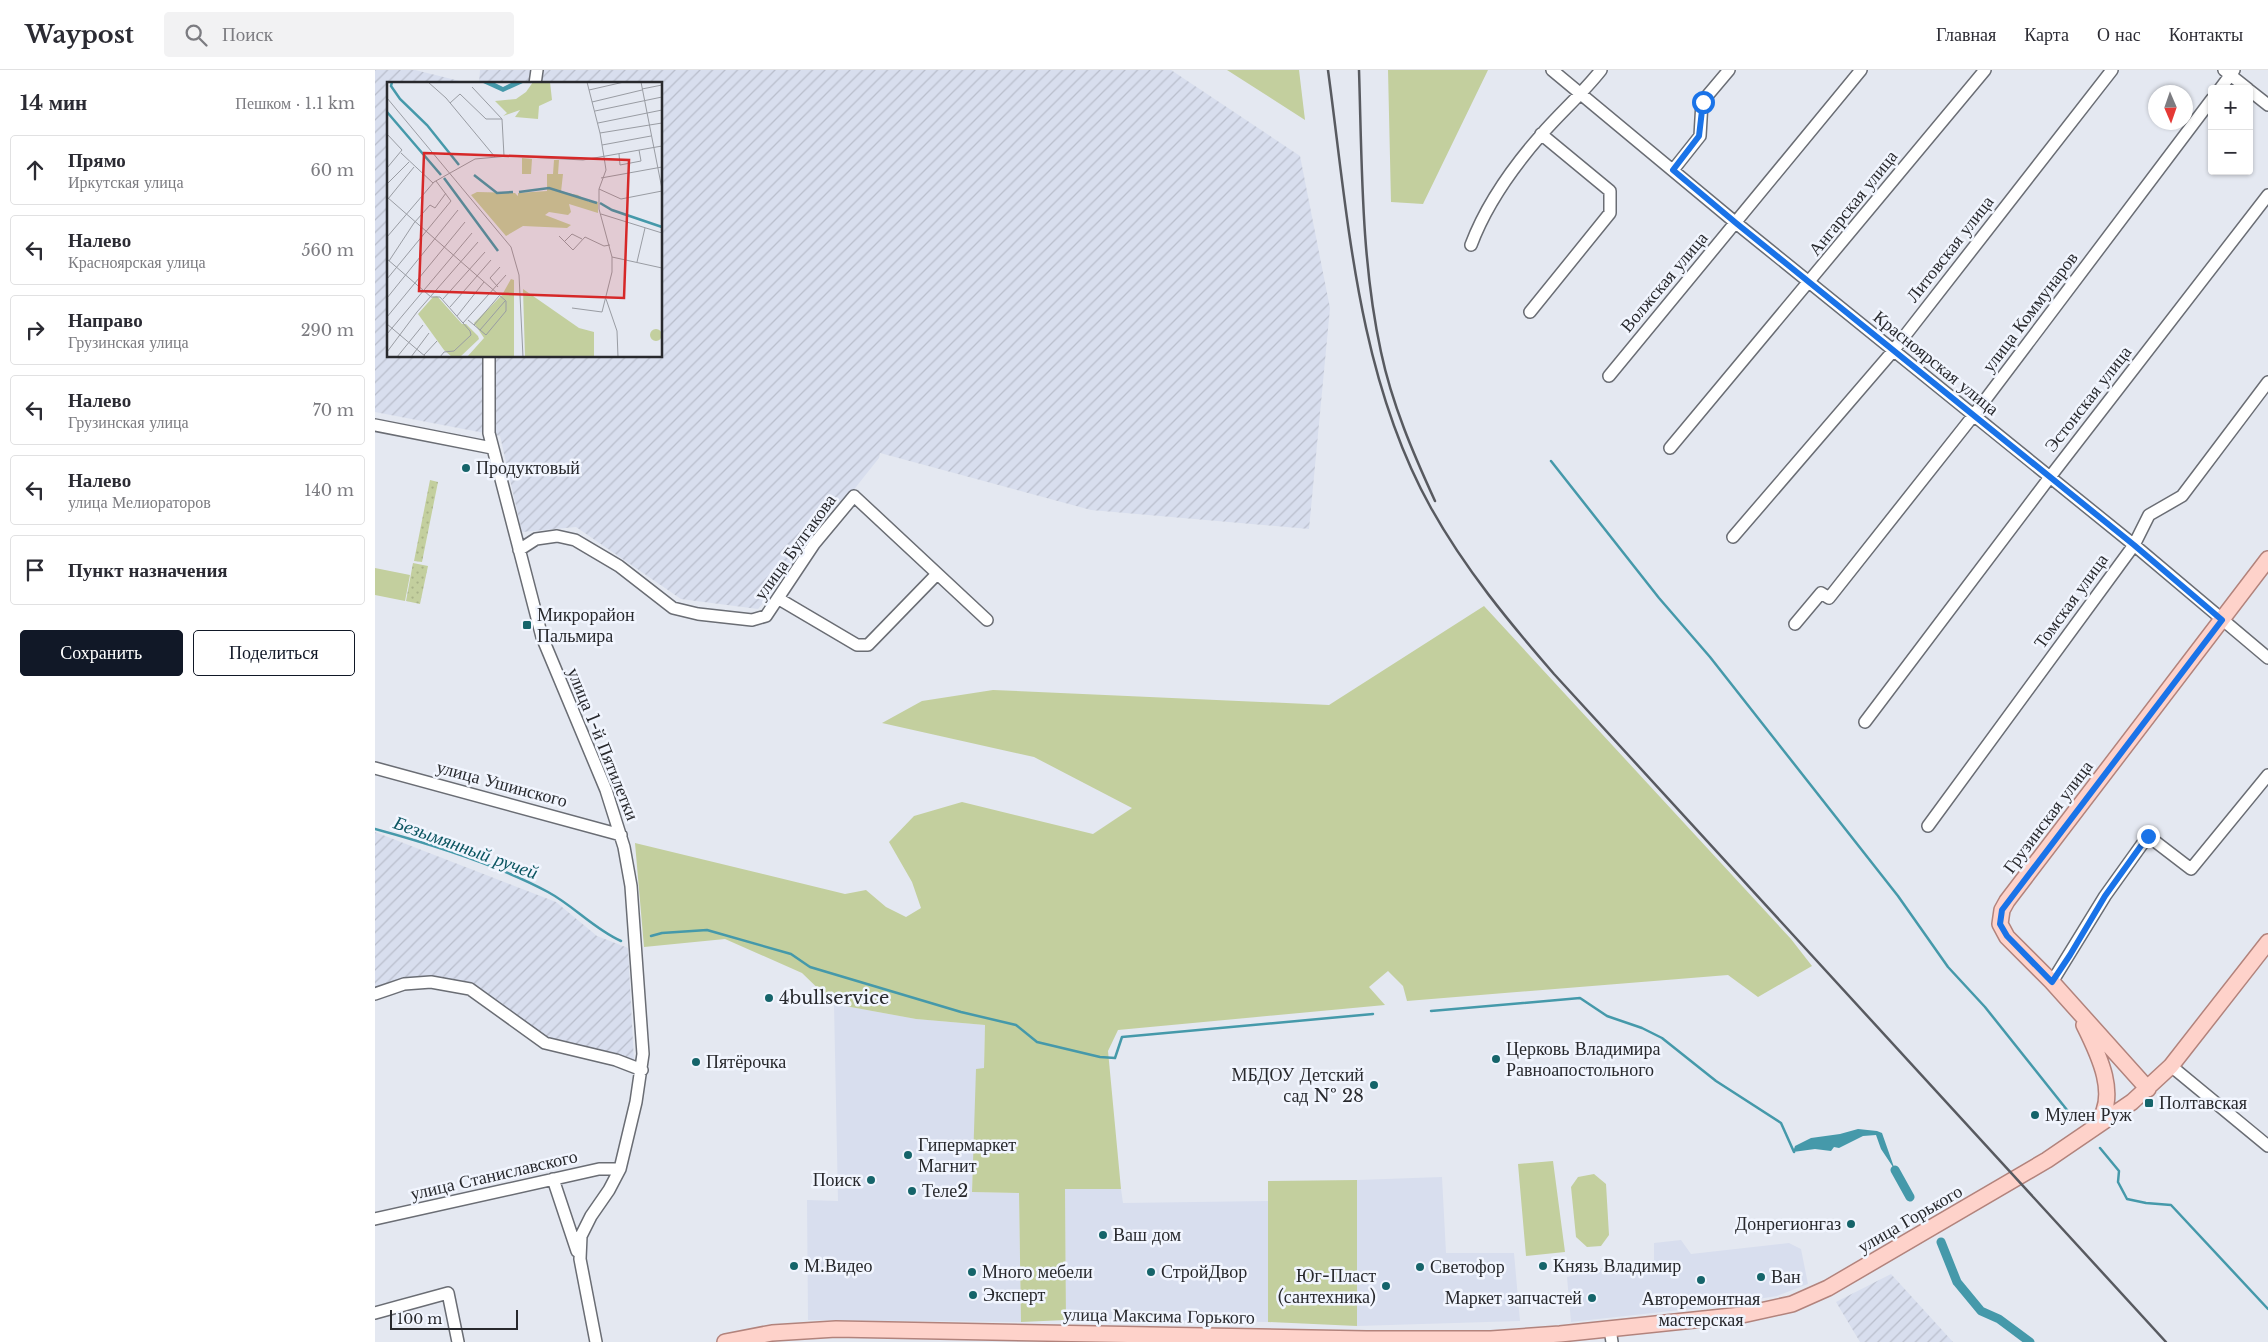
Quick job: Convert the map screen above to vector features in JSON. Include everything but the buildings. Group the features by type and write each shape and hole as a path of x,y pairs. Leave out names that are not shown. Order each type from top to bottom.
{"main road":[{"name":"Грузинская улица","path":"2148,1089 2052,982 2007,936 2000,924 2002,910 2268,559"},
{"path":"2087,1133 2148,1089 2171,1066 2268,942"},
{"path":"2070,1003 2082,1021 2099,1058 2106,1093 2105,1112 2087,1133"},
{"name":"улица Горького","path":"1742,1316 1791,1304 1829,1288 2013,1180 2087,1133"},
{"name":"улица Максима Горького","path":"725,1342 772,1333 837,1329 1524,1340 1611,1336 1742,1316"}],"street":[{"name":"Красноярская улица","path":"1552,70 1736,223 2134,545 2268,658"},
{"path":"1471,245 1479,223 1541,134 1582,93 1601,70"},
{"path":"1673,170 1699,136 1703,102 1729,70"},
{"name":"Волжская улица","path":"1609,376 1861,70"},
{"name":"Ангарская улица","path":"1670,448 1810,283 1985,70"},
{"name":"Литовская улица","path":"1733,537 1893,351 2113,70"},
{"path":"2222,85 2229,72 2244,85"},
{"path":"2253,93 2268,105"},
{"name":"улица Коммунаров","path":"1795,624 1821,593 1829,598 1973,416 2208,105"},
{"path":"1530,312 1610,212 1611,191 1541,134"},
{"name":"Эстонская улица","path":"1865,722 2050,477 2268,195"},
{"name":"улица 1-й Пятилетки","path":"489,358 488,421 492,448 548,654 605,790 621,835 628,865 635,931 643,1037 642,1070 620,1169 616,1179 584,1228 580,1259"},
{"name":"Томская улица","path":"1928,826 2134,545 2149,515 2182,496 2268,382"},
{"path":"375,425 492,448"},
{"name":"улица Булгакова","path":"519,550 536,540 557,536 575,540 619,566 673,608 698,614 752,620 766,616 814,544 854,496 937,574"},
{"path":"779,599 857,645 868,645 937,574 987,620"},
{"name":"улица Ушинского","path":"375,768 621,835"},
{"path":"2052,982 2105,896 2148,836 2191,869 2268,775"},
{"path":"375,994 404,984 431,982 470,989 545,1043 616,1060 642,1070"},
{"path":"2171,1066 2268,1146"},
{"name":"улица Станиславского","path":"375,1219 599,1169 620,1169"},
{"name":"улица 1-й Пятилетки","path":"553,1179 580,1259 596,1342"},
{"path":"375,1313 448,1293 457,1342"}],"shaded area":[{"path":"375,70 415,70 464,82 387,82 387,358 663,358 663,82 479,82 480,70 1171,70 1300,156 1330,308 1309,529 1091,510 880,453 879,458 844,502 838,500 812,541 758,609 681,599 576,527 522,532 500,436 375,412"},
{"path":"375,832 556,902 597,936 628,948 634,1062 541,1037 467,985 375,991"},
{"path":"834,1004 916,1019 985,1025 984,1069 977,1069 972,1192 1019,1193 1021,1322 808,1320 807,1200 838,1201"},
{"path":"1442,1177 1446,1253 1514,1253 1520,1321 1357,1326 1357,1180"},
{"path":"1065,1189 1121,1189 1123,1203 1268,1201 1268,1322 1066,1320"},
{"path":"1681,1240 1691,1254 1789,1243 1801,1249 1808,1284 1777,1296 1707,1307 1571,1322 1567,1277 1623,1263 1654,1260 1654,1243"},
{"path":"1891,1274 1953,1342 1860,1342 1836,1302"}],"green space":[{"path":"1227,70 1299,70 1305,120"},
{"path":"1388,70 1488,70 1423,204 1391,202"},
{"path":"430,480 438,482 422,562 414,561"},
{"path":"413,563 428,566 420,604 406,601"},
{"path":"375,568 410,575 405,601 375,595"},
{"path":"1484,606 1791,939 1812,966 1758,997 1728,975 1407,1001 1403,986 1388,971 1369,987 1385,1005 1118,1030 1108,1051 1121,1189 1065,1189 1066,1320 1021,1322 1019,1193 972,1192 976,1069 984,1068 985,1025 916,1019 834,1004 802,973 725,939 644,947 635,843 845,894 866,890 886,907 906,917 921,908 912,882 889,842 914,816 962,802 1093,834 1132,808 1034,757 882,723 922,701 993,690 1329,705"},
{"path":"1553,1161 1565,1252 1526,1256 1518,1164"},
{"path":"1594,1174 1606,1184 1609,1235 1601,1246 1587,1247 1576,1237 1571,1187 1578,1177"},
{"path":"1357,1180 1357,1326 1268,1322 1268,1181"},
{"path":"1883,1233 1889,1236 1889,1240 1867,1253 1862,1250 1864,1244"}],"water":[{"path":"1858,1129 1882,1133 1895,1170 1881,1149 1876,1135 1863,1136 1839,1148 1834,1147 1831,1151 1815,1149 1793,1152 1795,1146 1811,1138 1840,1134"}],"waterway":[{"path":"1551,461 1659,598 1710,657 1898,896 1948,967 1985,1007 2075,1120"},
{"name":"Безымянный ручей","path":"375,829 463,856 528,882 548,892 621,941"},
{"path":"651,936 662,933 707,930 791,954 810,967 961,1012 1016,1025 1037,1042 1100,1057 1115,1058 1122,1037 1373,1014"},
{"path":"1431,1011 1580,998 1607,1016 1642,1028 1662,1038 1716,1081 1781,1123 1794,1152"},
{"path":"2100,1148 2119,1171 2118,1182 2127,1199 2171,1205 2268,1309"},
{"path":"1895,1170 1910,1197"},
{"path":"1941,1242 1957,1282 1981,1311 1999,1319 2030,1342"}],"railway":[{"path":"1328,70 1350,238 1371,350 1387,404 1406,457 1444,531 1504,615 1554,674 2166,1342"},
{"path":"1359,70 1366,247 1374,317 1381,352 1397,409 1435,501"}],"place":[{"name":"Продуктовый","path":"466,468"},
{"name":"Микрорайон Пальмира","path":"527,625"},
{"name":"4bullservice","path":"769,998"},
{"name":"Церковь Владимира Равноапостольного","path":"1496,1059"},
{"name":"Пятёрочка","path":"696,1062"},
{"name":"МБДОУ Детский сад № 28","path":"1374,1085"},
{"name":"Полтавская","path":"2149,1103"},
{"name":"Мулен Руж","path":"2035,1115"},
{"name":"Гипермаркет Магнит","path":"908,1155"},
{"name":"Поиск","path":"871,1180"},
{"name":"Теле2","path":"912,1191"},
{"name":"Донрегионгаз","path":"1851,1224"},
{"name":"Ваш дом","path":"1103,1235"},
{"name":"М.Видео","path":"794,1266"},
{"name":"Князь Владимир","path":"1543,1266"},
{"name":"Светофор","path":"1420,1267"},
{"name":"Много мебели","path":"972,1272"},
{"name":"СтройДвор","path":"1151,1272"},
{"name":"Ван","path":"1761,1277"},
{"name":"Авторемонтная мастерская","path":"1701,1280"},
{"name":"Юг-Пласт (сантехника)","path":"1386,1286"},
{"name":"Эксперт","path":"973,1295"},
{"name":"Маркет запчастей","path":"1592,1298"}],"route":[{"path":"1703,102 1699,136 1673,170 2134,545 2222,620 2002,910 2000,917 2002,930 2052,982 2105,896 2148,836"}]}
